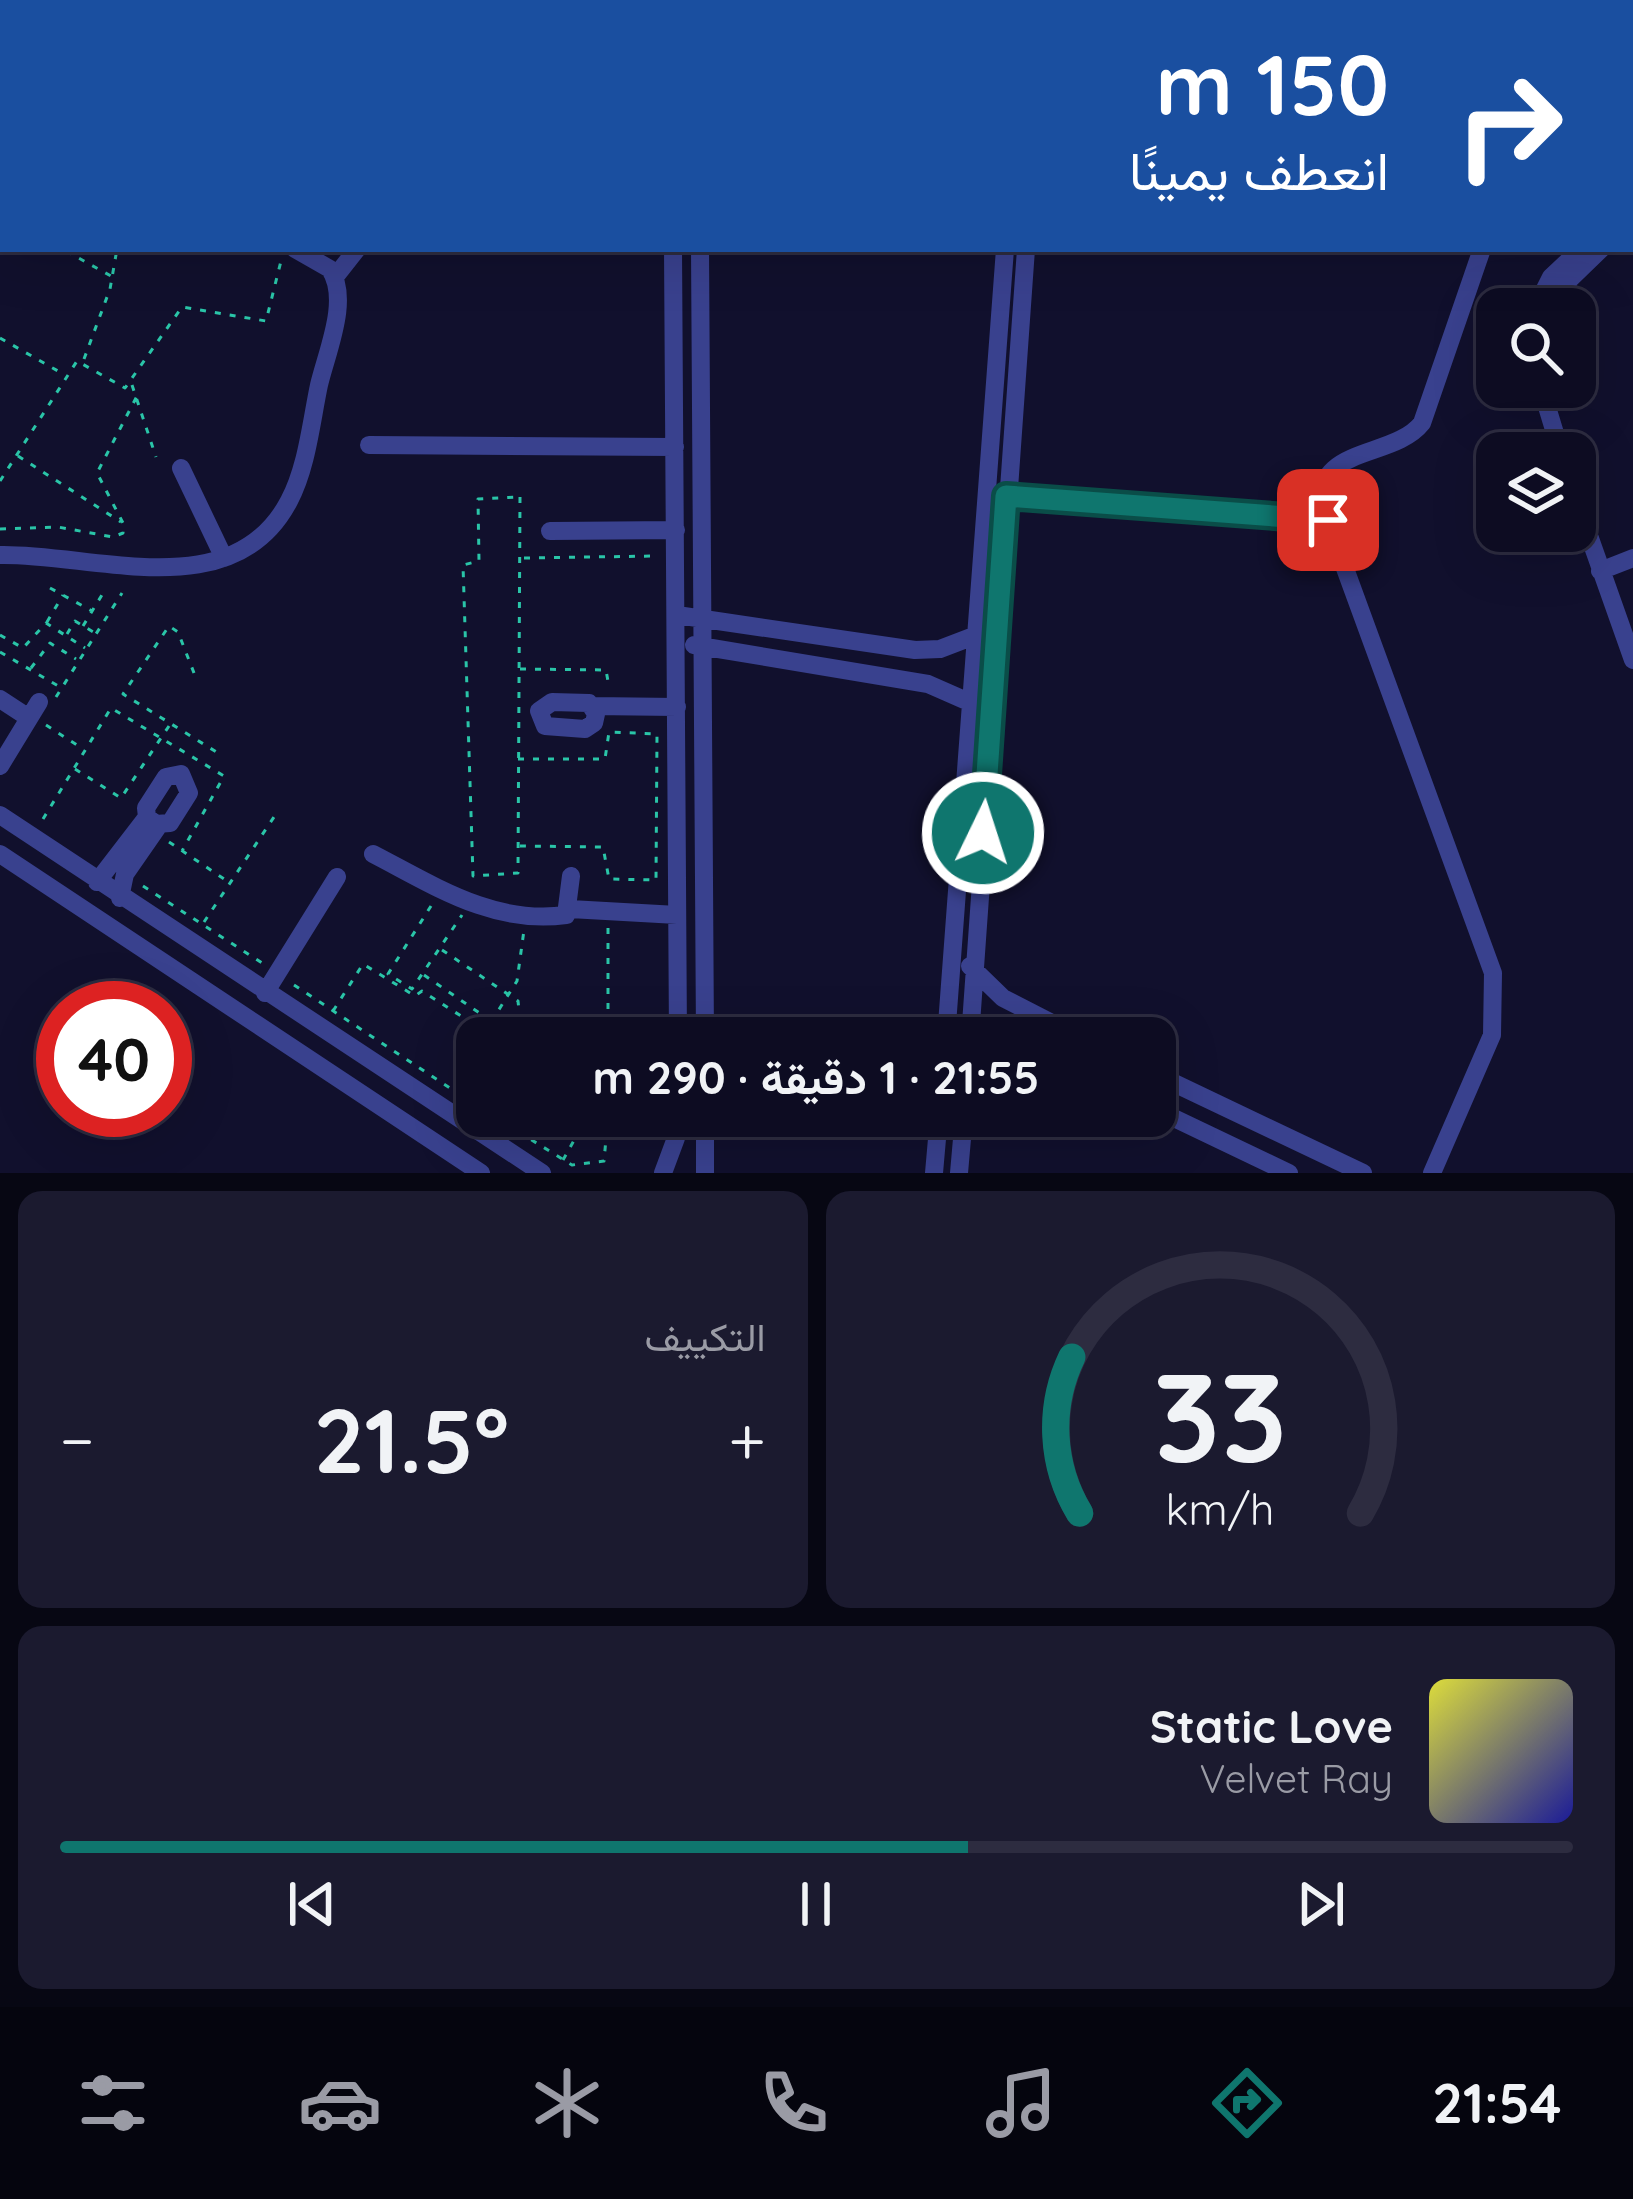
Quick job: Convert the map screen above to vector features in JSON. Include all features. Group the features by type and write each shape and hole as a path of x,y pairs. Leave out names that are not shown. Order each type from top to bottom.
{"street":[{"path":"0,555 66,556 164,569 224,558 261,536 289,502 339,299 335,277 322,262 301,252"},
{"path":"335,277 354,252"},
{"path":"673,252 678,1017"},
{"path":"700,252 705,1017"},
{"path":"971,1017 1005,252"},
{"path":"947,1017 974,636 989,589 1006,496 1026,252"},
{"path":"1432,1173 1481,1070 1496,1006 1493,973 1328,520 1322,491 1336,465 1400,442 1422,423 1481,252"},
{"path":"1545,288 1577,252"},
{"path":"1565,288 1598,252"},
{"path":"369,445 675,447"},
{"path":"181,468 224,558"},
{"path":"1006,496 1328,520"},
{"path":"550,531 676,530"},
{"path":"1594,552 1633,660"},
{"path":"1600,571 1633,558"},
{"path":"677,615 915,650 940,649 974,636"},
{"path":"677,642 928,684 970,702"},
{"path":"0,699 41,710 0,766"},
{"path":"593,714 678,715"},
{"path":"0,815 542,1173"},
{"path":"97,881 157,828"},
{"path":"120,898 125,874 157,828"},
{"path":"0,854 482,1173"},
{"path":"373,854 470,904 526,917 562,916 570,904 571,876"},
{"path":"265,993 337,877"},
{"path":"570,904 677,905"},
{"path":"951,949 1019,1008 1038,1017"},
{"path":"1176,1084 1363,1173"},
{"path":"1176,1119 1289,1173"},
{"path":"663,1173 676,1137"},
{"path":"705,1137 705,1173"},
{"path":"934,1173 937,1137"},
{"path":"959,1173 962,1137"}],"path":[{"path":"68,252 112,277"},
{"path":"83,361 116,252"},
{"path":"0,481 75,362 83,361 122,387 131,383 178,308 266,321 282,252"},
{"path":"0,338 66,376"},
{"path":"131,383 156,457"},
{"path":"0,514 2,528 58,527 113,537 123,533 123,523 97,472 137,395"},
{"path":"16,455 123,523"},
{"path":"479,498 522,499 520,669 515,876 470,874 463,566 479,561 479,498"},
{"path":"522,558 653,554 659,558"},
{"path":"50,588 92,611"},
{"path":"83,626 105,590"},
{"path":"85,750 44,723 41,710 62,688 122,593"},
{"path":"0,635 23,648 63,595"},
{"path":"66,636 75,621 96,634"},
{"path":"46,623 86,649"},
{"path":"194,673 178,632 164,628 123,692 218,753"},
{"path":"34,634 79,661"},
{"path":"29,669 48,645"},
{"path":"0,652 62,688"},
{"path":"520,669 606,670 612,693"},
{"path":"122,714 131,699"},
{"path":"44,819 110,709 225,779 182,851"},
{"path":"74,769 121,798 170,723"},
{"path":"518,759 605,759 609,732 657,733 658,877 609,879 603,847 518,846"},
{"path":"202,923 276,814"},
{"path":"157,828 230,883"},
{"path":"140,880 262,963"},
{"path":"442,889 388,973 415,996 422,991 462,1017"},
{"path":"333,1011 362,964 413,990 470,904"},
{"path":"497,1017 517,981 526,917"},
{"path":"608,920 608,1017"},
{"path":"440,949 509,994 522,1007 521,1017"},
{"path":"424,975 485,1017"},
{"path":"293,985 456,1092"},
{"path":"448,1007 454,996"},
{"path":"525,1137 572,1166 604,1160 606,1137"},
{"path":"562,1161 576,1137"}],"route":[{"path":"983,833 1006,496 1328,520"}]}
